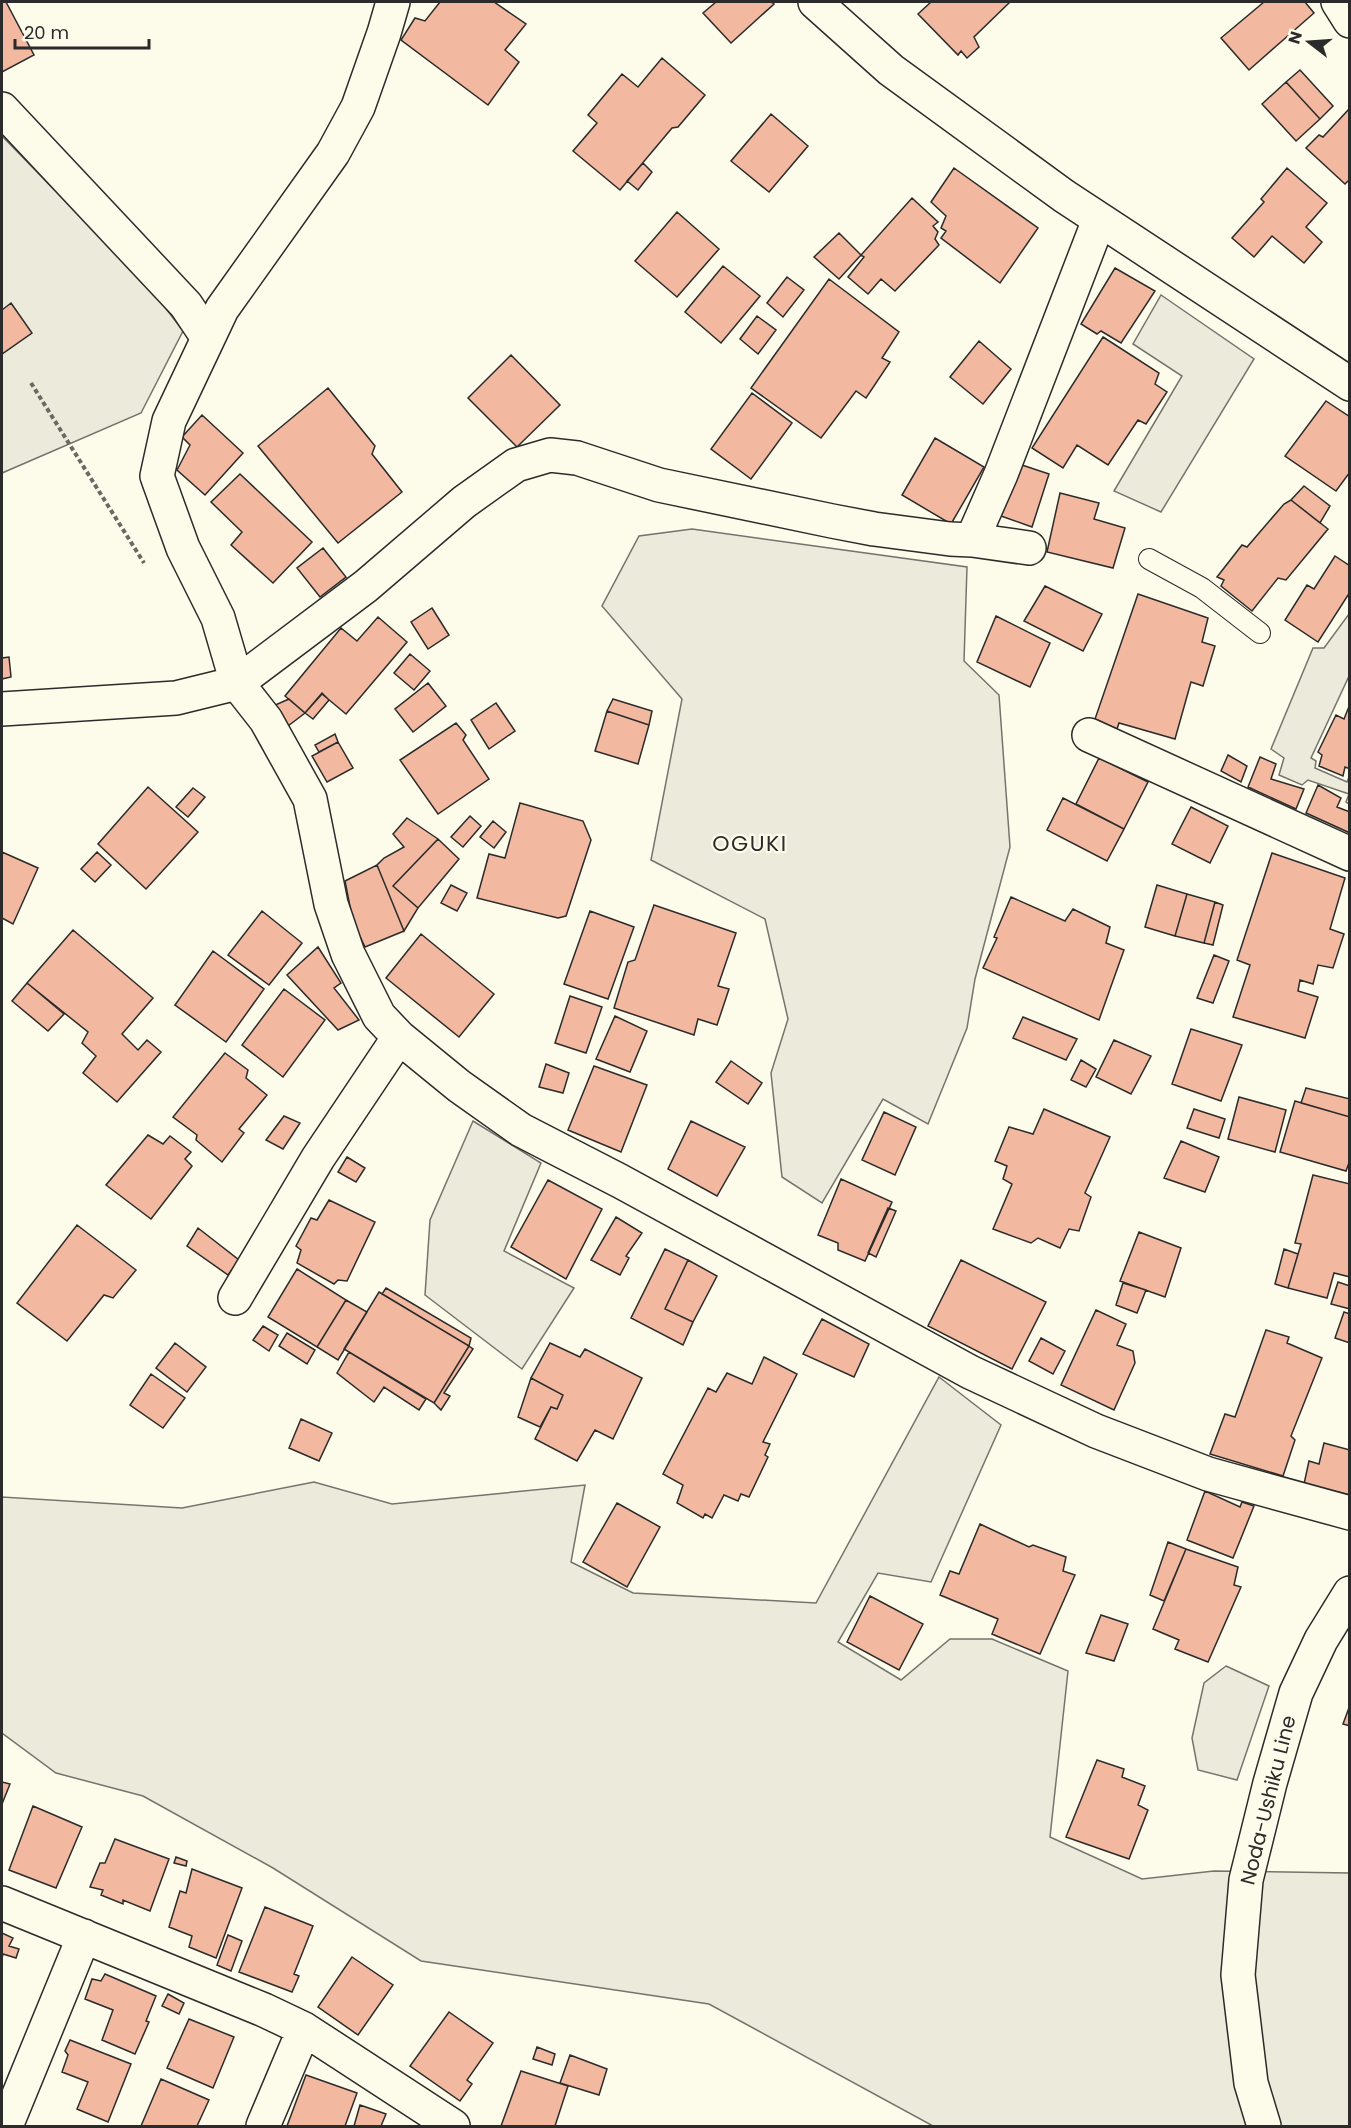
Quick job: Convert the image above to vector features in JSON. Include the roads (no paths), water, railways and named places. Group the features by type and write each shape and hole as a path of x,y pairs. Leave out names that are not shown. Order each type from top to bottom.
{"street":[{"path":"393,2 358,106 333,153 222,309 169,421 157,476 183,548 218,618 237,683 266,720 310,799 332,904 348,954 379,1016 399,1037 459,1086 521,1130 620,1181 970,1372 1096,1431 1208,1474 1350,1513"},
{"path":"815,2 891,69 1099,220 1350,384"},
{"path":"1338,2 1350,21"},
{"path":"2,109 186,305 208,338"},
{"path":"972,540 1001,474 1099,220"},
{"path":"2,709 176,698 237,683 366,586 464,502 516,465 550,455 578,458 659,484 863,527 1029,548"},
{"path":"1089,735 1350,854"},
{"path":"235,1298 318,1158 399,1037"},
{"name":"Noda-Ushiku Line","path":"1264,2127 1251,2083 1238,1975 1246,1880 1270,1783 1296,1693 1322,1640 1350,1593"},
{"path":"2,1903 304,2029 453,2127"},
{"path":"6,2127 84,1936"},
{"path":"263,2127 304,2029"}],"lane":[{"path":"1149,559 1202,588 1260,633"}],"district":[{"name":"OGUKI","path":"750,843"}]}
